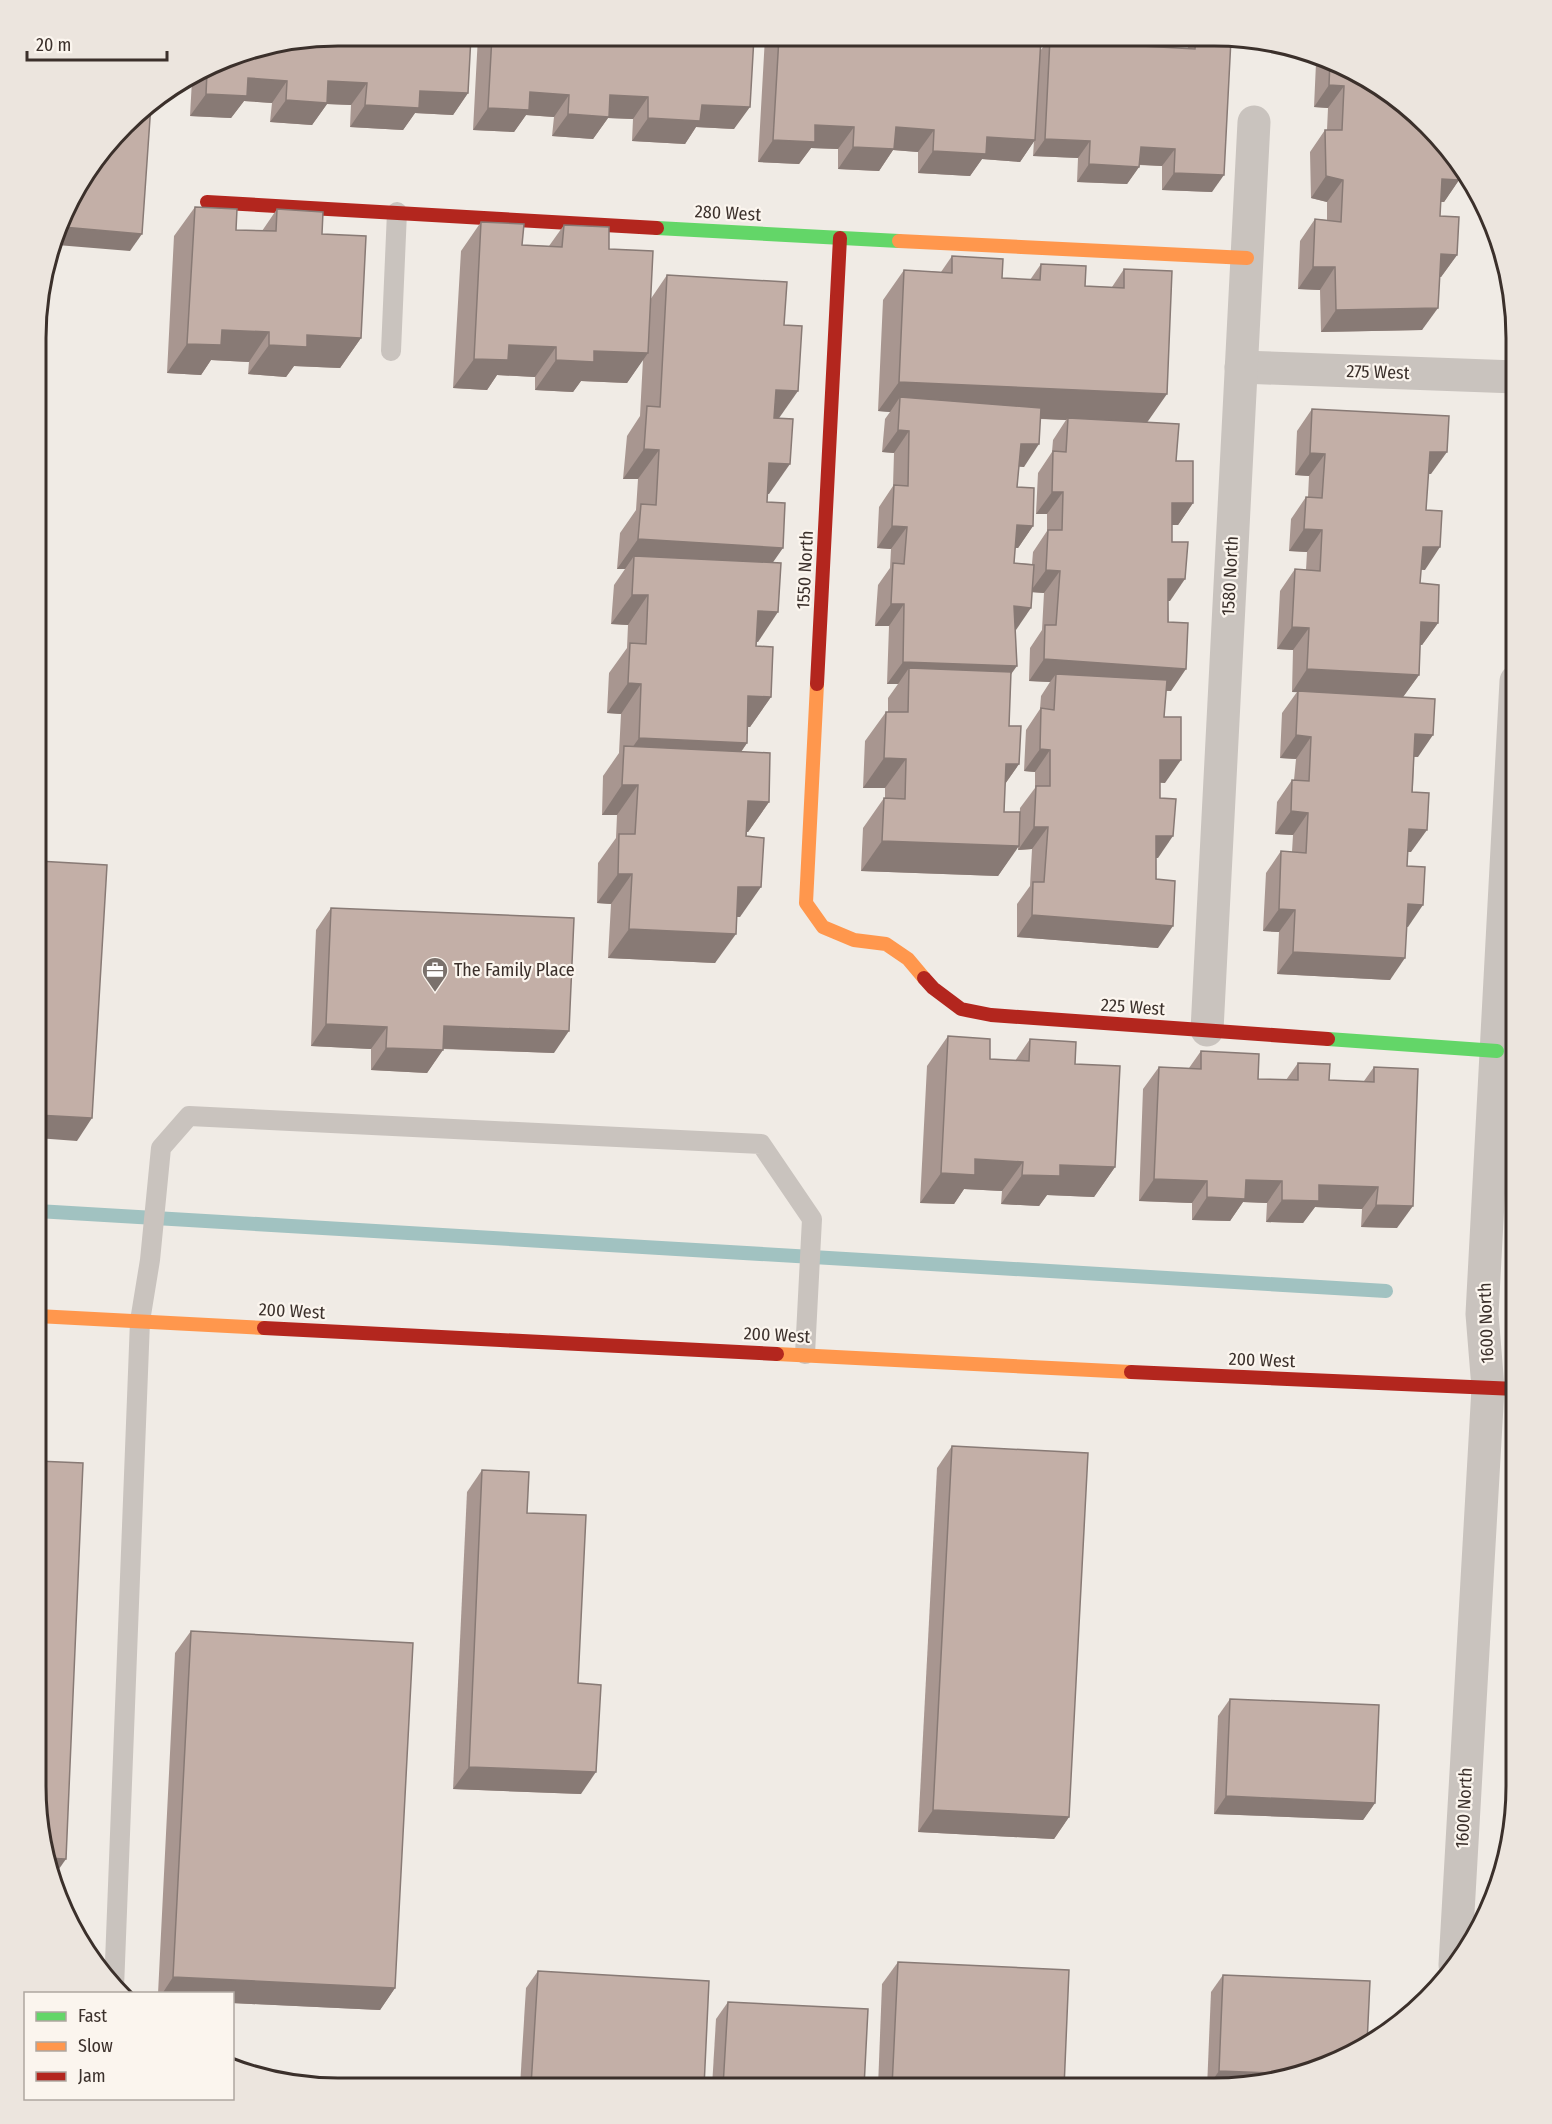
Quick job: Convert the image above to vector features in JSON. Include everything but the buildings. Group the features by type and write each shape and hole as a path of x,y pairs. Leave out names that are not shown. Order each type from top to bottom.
{"street":[{"name":"1580 North","path":"1207,1030 1254,122"},
{"name":"280 West","path":"207,202 840,238 1247,258"},
{"name":"1550 North","path":"806,903 840,238"},
{"name":"275 West","path":"1241,366 1506,377"},
{"name":"1600 North","path":"1456,1947 1502,1388 1482,1314 1506,876"},
{"name":"225 West","path":"806,903 823,927 854,940 886,944 908,959 933,988 961,1009 991,1015 1497,1051"},
{"name":"200 West","path":"46,1316 1161,1374 1502,1388"}],"lane":[{"path":"391,351 398,212"},
{"path":"115,1973 140,1321 150,1260 160,1148 189,1116 761,1144 812,1219 805,1354"}],"waterway":[{"path":"46,1212 1386,1291"}],"traffic: fast":[{"path":"657,228 899,241"},
{"path":"1328,1039 1497,1051"}],"traffic: slow":[{"path":"899,241 1247,258"},
{"path":"817,684 806,903 823,927 854,940 886,944 908,959 924,978"},
{"path":"46,1316 264,1328"},
{"path":"777,1354 1131,1372"}],"traffic: jam":[{"path":"207,202 657,228"},
{"path":"817,684 840,238"},
{"path":"924,978 933,988 961,1009 991,1015 1328,1039"},
{"path":"264,1328 777,1354"},
{"path":"1131,1372 1506,1389"}],"place":[{"name":"The Family Place","path":"435,993"}]}
